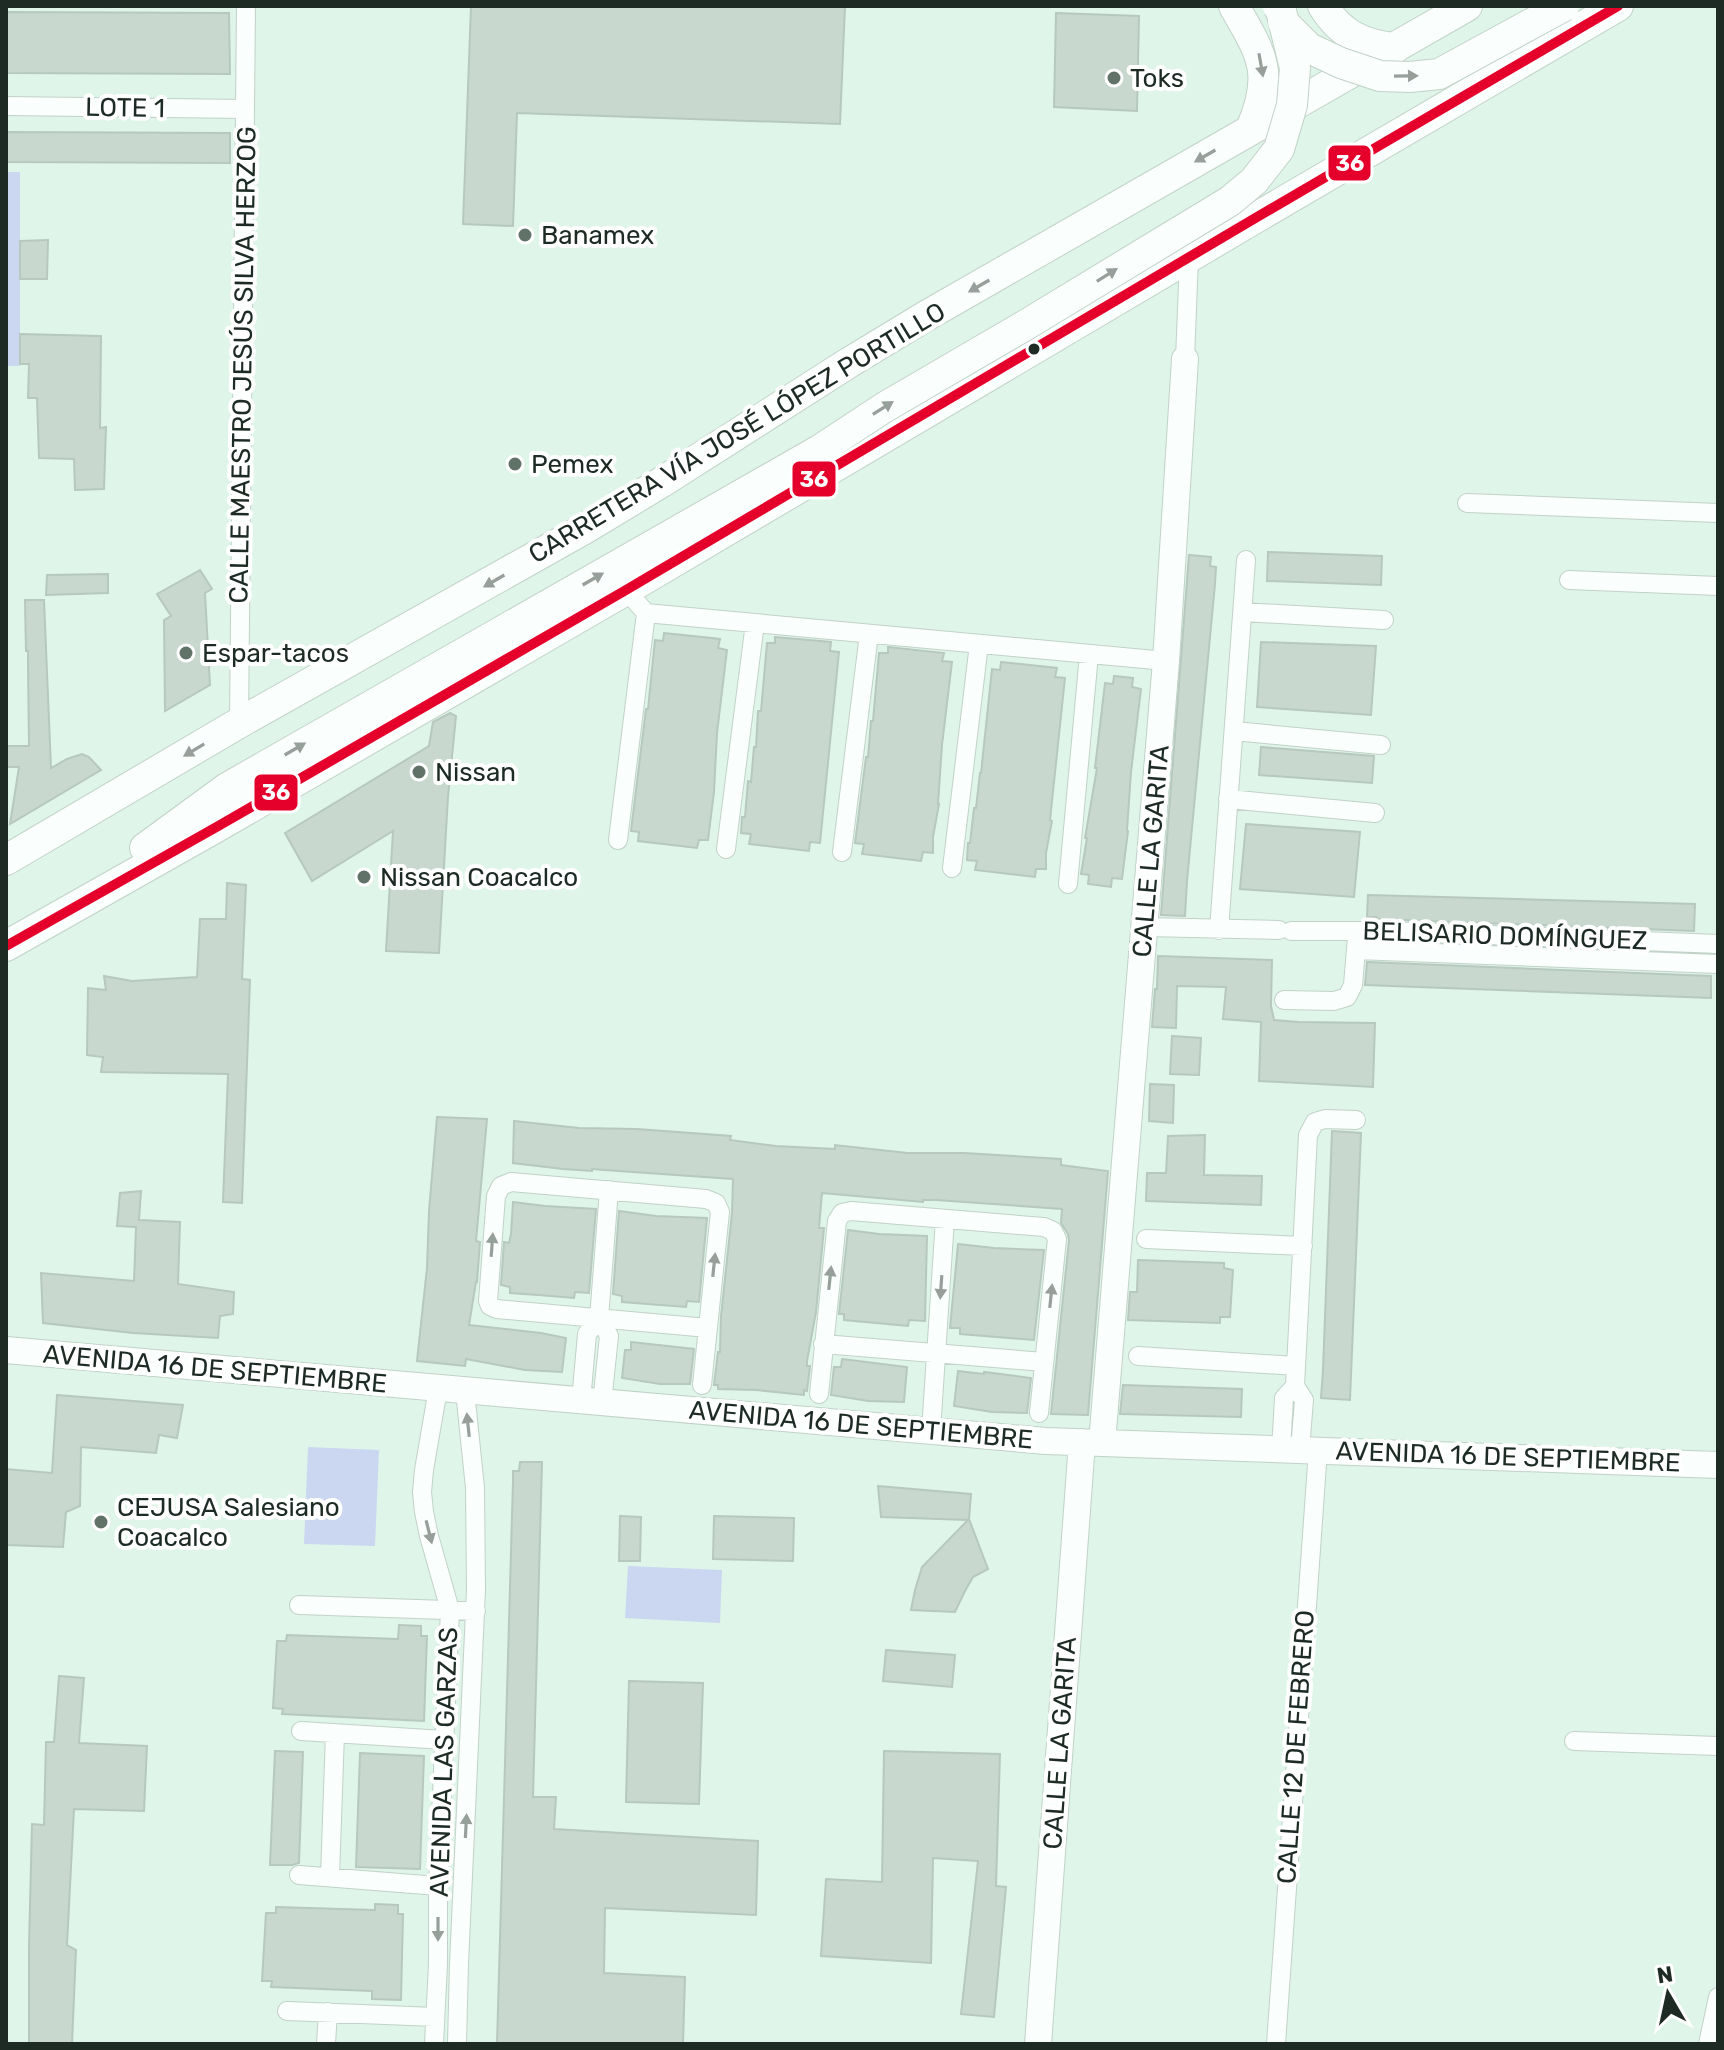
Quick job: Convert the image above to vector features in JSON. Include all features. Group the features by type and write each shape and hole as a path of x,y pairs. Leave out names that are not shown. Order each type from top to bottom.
{"main road":[{"path":"1234,6 1263,63 1261,105 1251,129"},
{"path":"1267,6 1309,48 1380,76 1410,77 1439,74 1564,6"},
{"path":"33,929 227,788 818,451 885,407 1230,201 1254,181 1279,149 1292,105 1295,68 1278,6"},
{"path":"1323,6 1337,24 1351,35 1373,46 1395,48"},
{"name":"CARRETERA VÍA JOSÉ LÓPEZ PORTILLO","path":"6,860 239,723 586,528 926,316 1467,6"},
{"path":"6,946 626,590 1618,6"}],"street":[{"name":"CALLE MAESTRO JESÚS SILVA HERZOG","path":"239,723 246,6"},
{"name":"LOTE 1","path":"6,106 245,109"},
{"name":"CALLE LA GARITA","path":"1038,2044 1092,1442 1145,927 1166,661 1189,258"},
{"path":"1467,503 1718,513"},
{"path":"1219,930 1246,560"},
{"path":"1569,580 1718,586"},
{"path":"626,590 646,613 1166,661"},
{"path":"1243,612 1384,620"},
{"path":"618,840 646,613"},
{"path":"726,849 755,623"},
{"path":"842,852 869,634"},
{"path":"952,868 979,644"},
{"path":"1068,884 1089,654"},
{"path":"1234,731 1381,745"},
{"path":"1228,799 1375,813"},
{"name":"BELISARIO DOMÍNGUEZ","path":"1145,927 1285,930 1357,940 1718,964"},
{"path":"1284,1000 1334,1001 1347,997 1353,985 1357,940"},
{"name":"BELISARIO DOMÍNGUEZ","path":"1357,940 1718,944"},
{"name":"CALLE 12 DE FEBRERO","path":"1276,2044 1304,1400 1295,1386 1308,1135 1315,1122 1325,1119 1356,1120"},
{"path":"702,1385 708,1328 720,1212 716,1203 706,1199 511,1182 501,1186 496,1196 490,1306 708,1328"},
{"path":"592,1402 609,1336 599,1318 609,1190"},
{"path":"819,1394 837,1221 842,1213 851,1211 1044,1227 1053,1231 1057,1239 1039,1413"},
{"path":"931,1431 945,1219"},
{"path":"1146,1239 1303,1246"},
{"path":"823,1344 1044,1362"},
{"name":"AVENIDA 16 DE SEPTIEMBRE","path":"6,1350 931,1431 1092,1442 1718,1465"},
{"path":"1138,1356 1296,1366"},
{"name":"AVENIDA LAS GARZAS","path":"434,2044 450,1610 429,1536 422,1492 438,1389"},
{"name":"AVENIDA LAS GARZAS","path":"457,2044 476,1611 475,1488 465,1391"},
{"path":"299,1605 476,1611"},
{"path":"301,1731 444,1740"},
{"path":"330,1877 335,1733"},
{"path":"1574,1741 1718,1746"},
{"path":"299,1875 438,1886"},
{"path":"438,1964 459,1964"},
{"path":"1708,2044 1718,1997"},
{"path":"287,2011 435,2017"},
{"path":"326,2044 328,2012"}],"shaded area":[{"path":"6,172 20,172 20,366 6,366"},
{"path":"308,1447 379,1450 375,1546 304,1544"},
{"path":"628,1566 722,1570 720,1623 625,1618"}],"building":[{"path":"471,6 845,6 840,124 517,113 513,226 463,224"},
{"path":"6,12 229,13 230,74 6,73"},
{"path":"1056,13 1139,16 1137,111 1054,107"},
{"path":"6,132 230,133 230,163 6,162"},
{"path":"48,240 47,279 20,279 20,241"},
{"path":"20,334 101,336 100,428 106,427 104,489 75,490 74,459 39,458 37,398 28,398 29,364 20,364"},
{"path":"1268,552 1382,556 1381,585 1267,581"},
{"path":"1189,555 1211,557 1210,566 1216,567 1215,584 1185,916 1161,915"},
{"name":"Espar-tacos","path":"200,570 212,589 205,593 210,685 165,711 164,620 171,616 157,594"},
{"path":"108,574 108,593 46,595 47,575"},
{"path":"25,600 44,600 51,768 82,754 101,770 10,824 19,767 6,767 6,746 29,746"},
{"path":"664,633 720,639 718,648 727,650 708,840 699,840 697,848 638,841 639,832 631,831 655,640 663,641"},
{"path":"775,637 831,642 830,651 839,652 820,843 810,842 809,851 749,844 751,834 741,833 756,747 758,711 761,711 767,643 775,643"},
{"path":"1261,642 1376,646 1371,715 1257,707"},
{"path":"888,647 944,653 942,661 952,662 933,853 923,852 921,861 862,854 864,844 855,843 873,721 879,653 888,653"},
{"path":"1001,662 1057,668 1055,677 1065,678 1046,869 1036,869 1035,877 975,870 977,861 967,860 981,773 992,669 1000,670"},
{"path":"1114,676 1133,678 1132,687 1141,689 1122,879 1112,878 1111,887 1088,884 1089,875 1081,874 1097,768 1105,683 1113,684"},
{"path":"450,713 456,716 439,953 386,951 393,831 312,881 285,833 429,746 433,722"},
{"path":"1261,747 1374,756 1372,783 1259,775"},
{"path":"1246,824 1360,832 1354,897 1240,889"},
{"path":"227,883 246,885 242,979 250,980 242,1203 223,1202 228,1074 101,1072 103,1057 87,1055 88,988 106,990 104,976 132,981 197,977 200,919 226,919"},
{"path":"1368,895 1695,904 1694,931 1377,919 1367,917"},
{"path":"1158,956 1272,960 1271,1006 1274,1020 1375,1023 1373,1087 1259,1081 1261,1022 1223,1019 1226,987 1177,986 1176,1028 1152,1027"},
{"path":"1367,962 1711,976 1711,998 1365,985"},
{"path":"1172,1036 1201,1038 1199,1075 1170,1074"},
{"path":"1150,1084 1174,1085 1173,1123 1149,1121"},
{"path":"437,1117 487,1119 476,1241 480,1242 477,1282 469,1325 566,1338 562,1372 525,1370 466,1359 465,1366 417,1361"},
{"path":"514,1121 579,1128 731,1136 730,1140 776,1146 835,1149 835,1145 908,1153 1061,1159 1061,1165 1108,1171 1088,1415 1051,1414 1069,1240 1061,1223 1062,1209 822,1193 819,1228 824,1228 816,1312 807,1361 807,1366 810,1366 807,1391 804,1390 804,1395 718,1389 718,1385 714,1385 720,1352 733,1179 513,1163"},
{"path":"1332,1131 1361,1133 1350,1400 1321,1398"},
{"path":"1205,1135 1204,1175 1262,1176 1261,1205 1146,1201 1147,1173 1166,1173 1168,1136"},
{"path":"141,1191 139,1220 180,1222 178,1284 234,1292 233,1314 220,1316 218,1338 43,1323 41,1273 134,1281 136,1227 117,1226 120,1193"},
{"path":"513,1202 596,1209 589,1293 575,1292 574,1298 510,1293 510,1287 501,1285 504,1242 509,1243"},
{"path":"619,1211 707,1218 699,1302 687,1301 686,1307 622,1302 622,1296 613,1294"},
{"path":"848,1230 927,1236 925,1321 909,1320 908,1326 844,1320 844,1314 839,1314"},
{"path":"958,1244 1044,1250 1034,1340 960,1334 960,1328 950,1328"},
{"path":"1138,1260 1224,1263 1224,1268 1233,1270 1230,1317 1220,1317 1220,1323 1128,1320 1130,1292 1137,1292"},
{"path":"631,1342 694,1349 690,1384 660,1384 622,1378 625,1350 631,1350"},
{"path":"842,1359 907,1367 904,1402 868,1401 831,1395 834,1367 841,1367"},
{"path":"958,1371 1031,1378 1027,1413 954,1406"},
{"path":"1123,1385 1242,1389 1241,1417 1120,1414"},
{"path":"57,1395 183,1405 177,1438 159,1435 156,1453 81,1447 80,1506 66,1512 63,1547 6,1545 6,1469 52,1473"},
{"path":"520,1462 542,1462 533,1797 556,1797 554,1829 758,1841 756,1915 605,1908 604,1973 685,1977 683,2044 497,2044 513,1471 519,1471"},
{"path":"878,1486 971,1494 969,1519 988,1569 973,1577 955,1612 911,1610 922,1567 968,1520 881,1517"},
{"path":"620,1516 641,1517 640,1561 619,1561"},
{"path":"714,1516 794,1518 793,1561 713,1559"},
{"path":"399,1625 421,1626 421,1636 427,1636 424,1721 282,1714 283,1709 273,1708 277,1641 286,1641 287,1635 398,1639"},
{"path":"886,1650 955,1655 952,1687 883,1681"},
{"path":"59,1676 84,1678 79,1743 147,1746 144,1811 74,1809 67,1945 76,1950 72,2044 29,2044 32,1824 44,1825 46,1742 54,1742"},
{"path":"629,1681 703,1683 699,1804 626,1802"},
{"path":"275,1751 303,1752 299,1863 292,1865 270,1865"},
{"path":"884,1751 1000,1754 996,1886 1006,1887 994,2017 961,2014 978,1861 933,1858 931,1963 821,1956 826,1879 882,1882"},
{"path":"360,1753 424,1756 420,1869 356,1867"},
{"path":"375,1904 398,1905 398,1914 403,1914 401,2000 372,1999 372,1991 271,1987 272,1981 262,1981 266,1913 276,1913 276,1907 375,1910"}],"transit line":[{"name":"36","path":"6,946 626,590 1618,6"}],"place":[{"name":"Toks","path":"1114,78"},
{"name":"Banamex","path":"525,235"},
{"name":"Pemex","path":"515,464"},
{"name":"Espar-tacos","path":"186,653"},
{"name":"Nissan","path":"419,772"},
{"name":"Nissan Coacalco","path":"364,877"},
{"name":"CEJUSA Salesiano Coacalco","path":"101,1522"}]}
